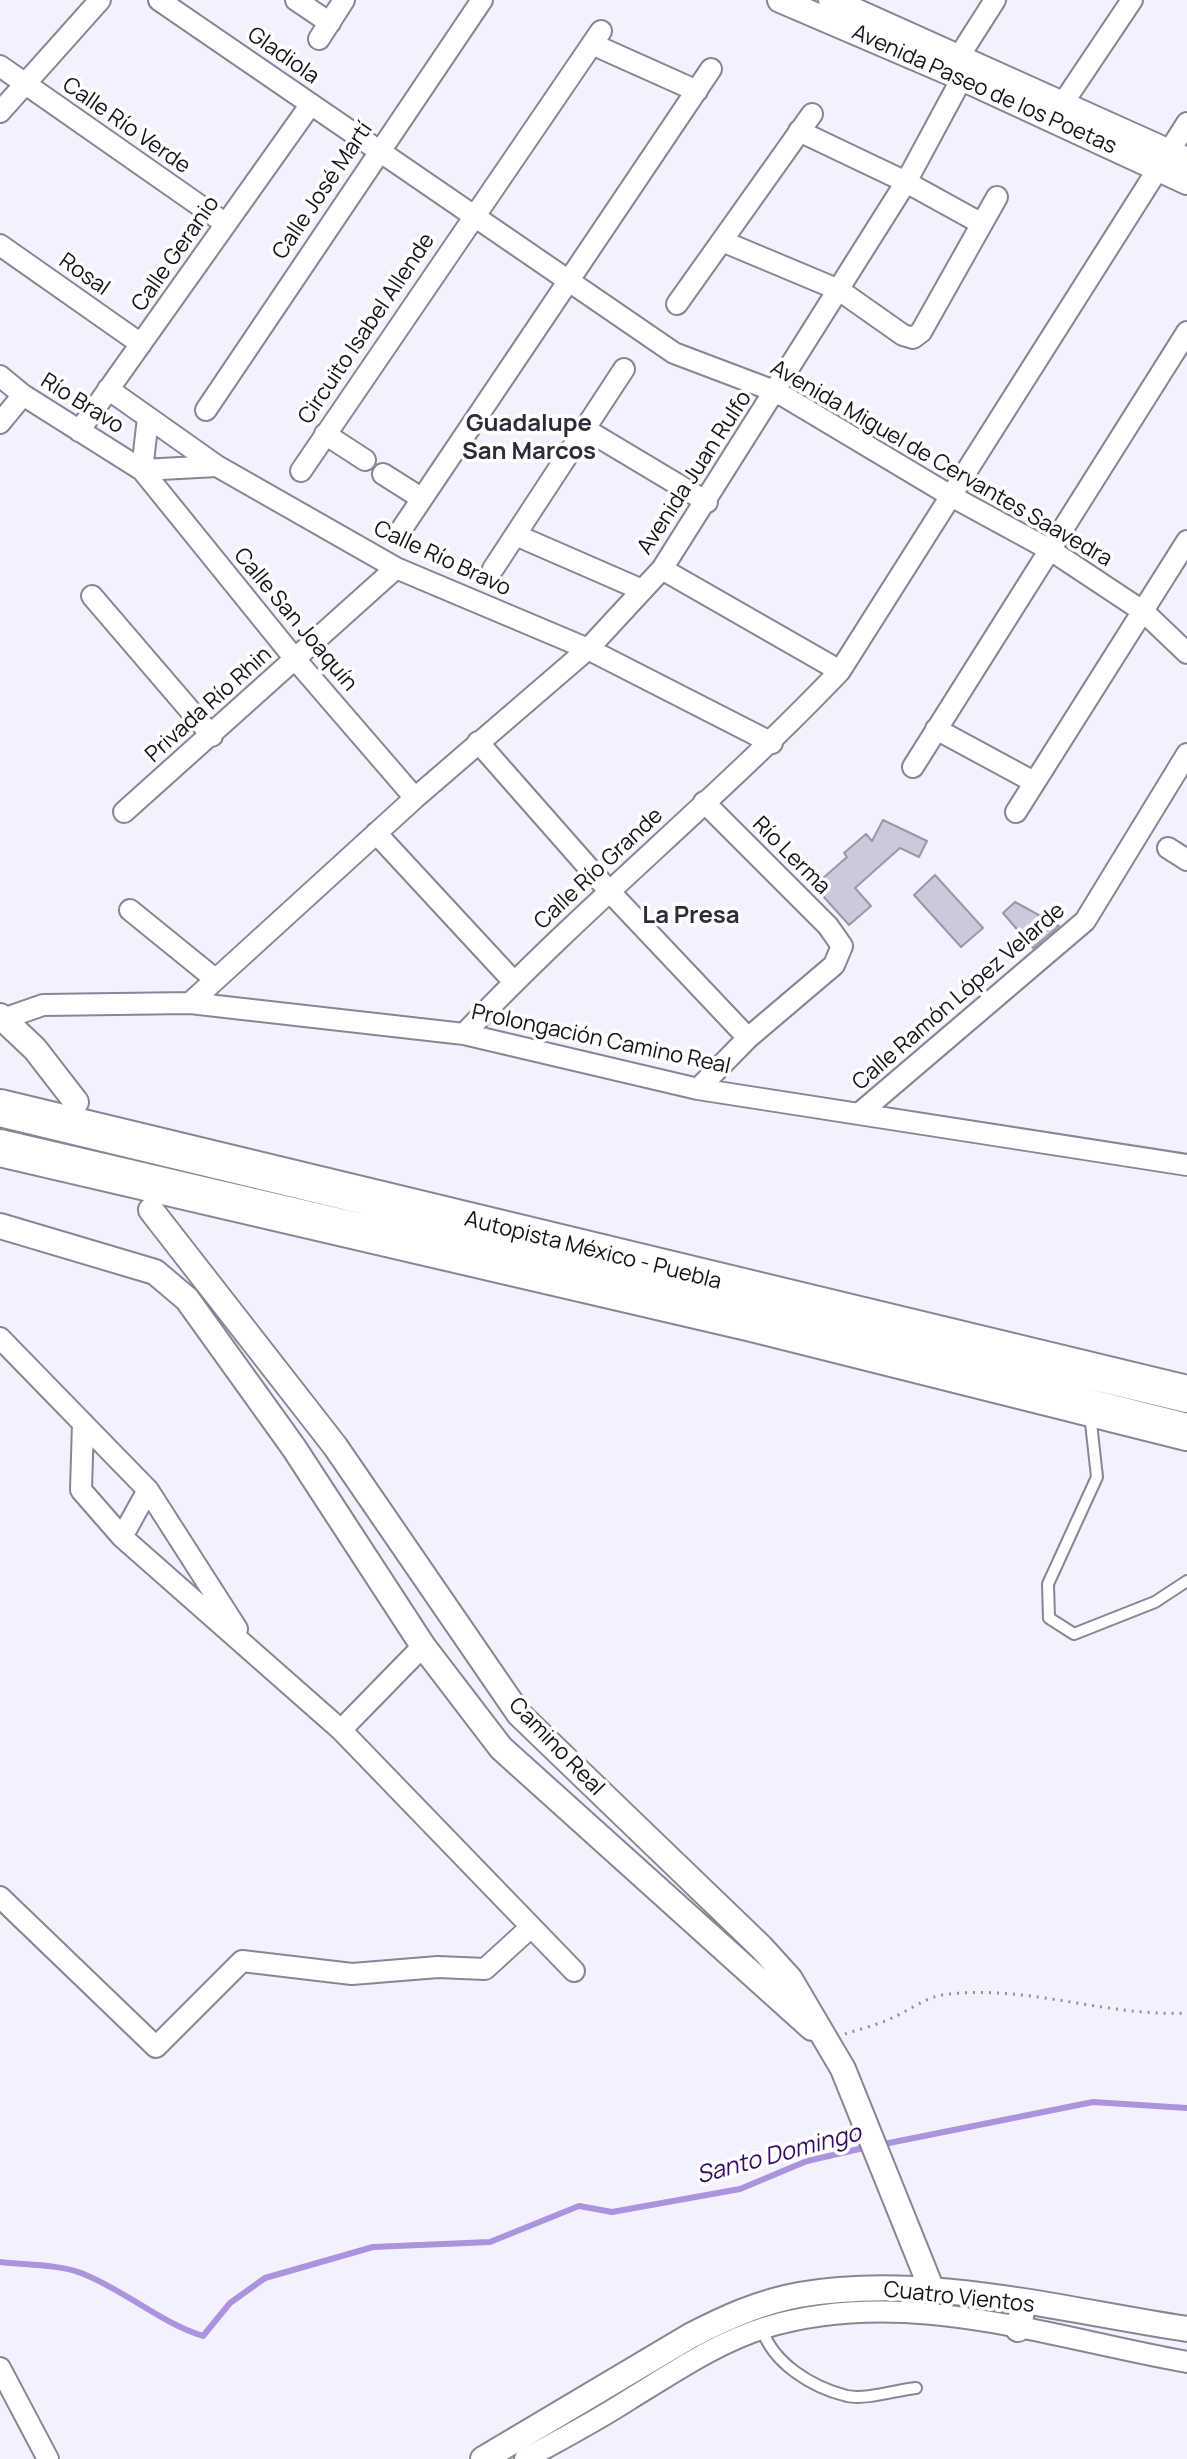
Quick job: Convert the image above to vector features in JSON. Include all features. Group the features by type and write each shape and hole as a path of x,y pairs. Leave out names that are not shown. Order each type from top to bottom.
{"highway":[{"name":"Autopista México - Puebla","path":"0,1108 1187,1394"},
{"name":"Autopista México - Puebla","path":"0,1148 752,1323 1187,1432"}],"street":[{"path":"0,112 100,0"},
{"name":"Gladiola","path":"159,0 380,150"},
{"path":"296,0 325,31 344,0"},
{"name":"Calle José Martí","path":"206,410 482,0"},
{"name":"Avenida Paseo de los Poetas","path":"780,0 1063,103 1171,160 1187,182"},
{"name":"Avenida Juan Rulfo","path":"190,1003 415,798 588,649 662,569 777,392 906,182 995,0"},
{"path":"1063,103 1124,2"},
{"name":"Avenida Paseo de los Poetas","path":"846,3 961,67 1171,160"},
{"name":"Circuito Isabel Allende","path":"301,471 597,37 697,91"},
{"name":"Calle Río Verde","path":"0,66 226,224"},
{"path":"401,530 711,69"},
{"name":"Calle Geranio","path":"79,431 311,104"},
{"path":"677,304 812,114"},
{"name":"Calle Río Grande","path":"464,1034 514,982 704,802 772,743 840,671 1171,160 1187,123"},
{"path":"799,131 906,182 982,224"},
{"name":"Avenida Miguel de Cervantes Saavedra","path":"380,150 674,353 777,392 951,496 1052,551 1144,612 1187,653"},
{"path":"722,241 839,290 903,335 913,338 921,332 997,197"},
{"name":"Rosal","path":"0,245 141,344"},
{"path":"913,767 1052,551 1187,332"},
{"path":"493,569 518,536 624,369"},
{"name":"Río Bravo","path":"0,376 23,395 142,470"},
{"name":"Calle Río Bravo","path":"108,389 217,466 396,568 588,649 772,743"},
{"path":"0,423 23,395"},
{"path":"148,418 142,470 217,466"},
{"path":"585,429 707,502"},
{"path":"325,434 365,460"},
{"name":"Calle San Joaquín","path":"142,470 295,659 415,798"},
{"path":"383,474 421,498"},
{"path":"518,536 642,590"},
{"path":"1016,812 1187,541"},
{"name":"Privada Río Rhin","path":"124,812 396,568"},
{"path":"662,569 840,671"},
{"path":"92,596 212,736"},
{"path":"936,729 1034,782"},
{"path":"478,742 610,892 748,1038 698,1089"},
{"name":"Calle Ramón López Velarde","path":"861,1112 1085,921 1187,754"},
{"name":"Río Lerma","path":"704,802 828,926 842,946 834,965 748,1038"},
{"path":"376,833 514,982"},
{"path":"1168,848 1187,860"},
{"path":"130,910 215,979"},
{"name":"Prolongación Camino Real","path":"0,1022 43,1005 190,1003 464,1034 698,1089 1187,1165"},
{"path":"0,1022 35,1049 76,1102"},
{"name":"Camino Real","path":"151,1210 335,1446 519,1714 761,1947 790,1979 843,2069 907,2219 932,2290"},
{"path":"1,1231 155,1272 187,1299 294,1448 423,1646 501,1748 634,1870 719,1942 775,1998 826,2039"},
{"path":"0,1338 148,1490 250,1650"},
{"path":"83,1423 81,1490 122,1537 341,1730 574,1971"},
{"path":"122,1537 148,1490"},
{"path":"341,1730 423,1646"},
{"path":"0,1897 156,2047 242,1961 352,1974 438,1967 485,1969 531,1927"},
{"name":"Cuatro Vientos","path":"483,2459 690,2336 763,2304 824,2292 881,2288 932,2290 1187,2329"},
{"path":"1018,2329 1024,2303"},
{"name":"Cuatro Vientos","path":"525,2459 697,2359 762,2329 852,2312 905,2310 1187,2362"},
{"path":"0,2368 48,2459"}],"lane":[{"path":"1089,1408 1097,1477 1048,1584 1049,1618 1074,1634 1155,1602 1187,1581"},
{"path":"762,2329 769,2348 785,2366 848,2396 916,2388"}],"path":[{"path":"826,2039 888,2020 937,1996 978,1991 1040,1996 1162,2014 1187,2013"}],"building":[{"path":"883,820 927,841 919,857 900,848 855,888 871,906 849,925 814,886 847,857 844,853 866,834 872,841"},
{"path":"935,875 983,928 961,947 914,895"},
{"path":"1015,902 1059,926 1033,948 1003,913"}],"waterway":[{"name":"Santo Domingo","path":"879,2145 1093,2102 1187,2108"},
{"name":"Santo Domingo","path":"0,2262 51,2266 81,2273 172,2323 203,2336 230,2303 265,2278 373,2247 490,2242 579,2206 612,2212 740,2189 807,2161 868,2147"}],"district":[{"name":"Guadalupe San Marcos","path":"529,438"},
{"name":"La Presa","path":"691,916"}]}
